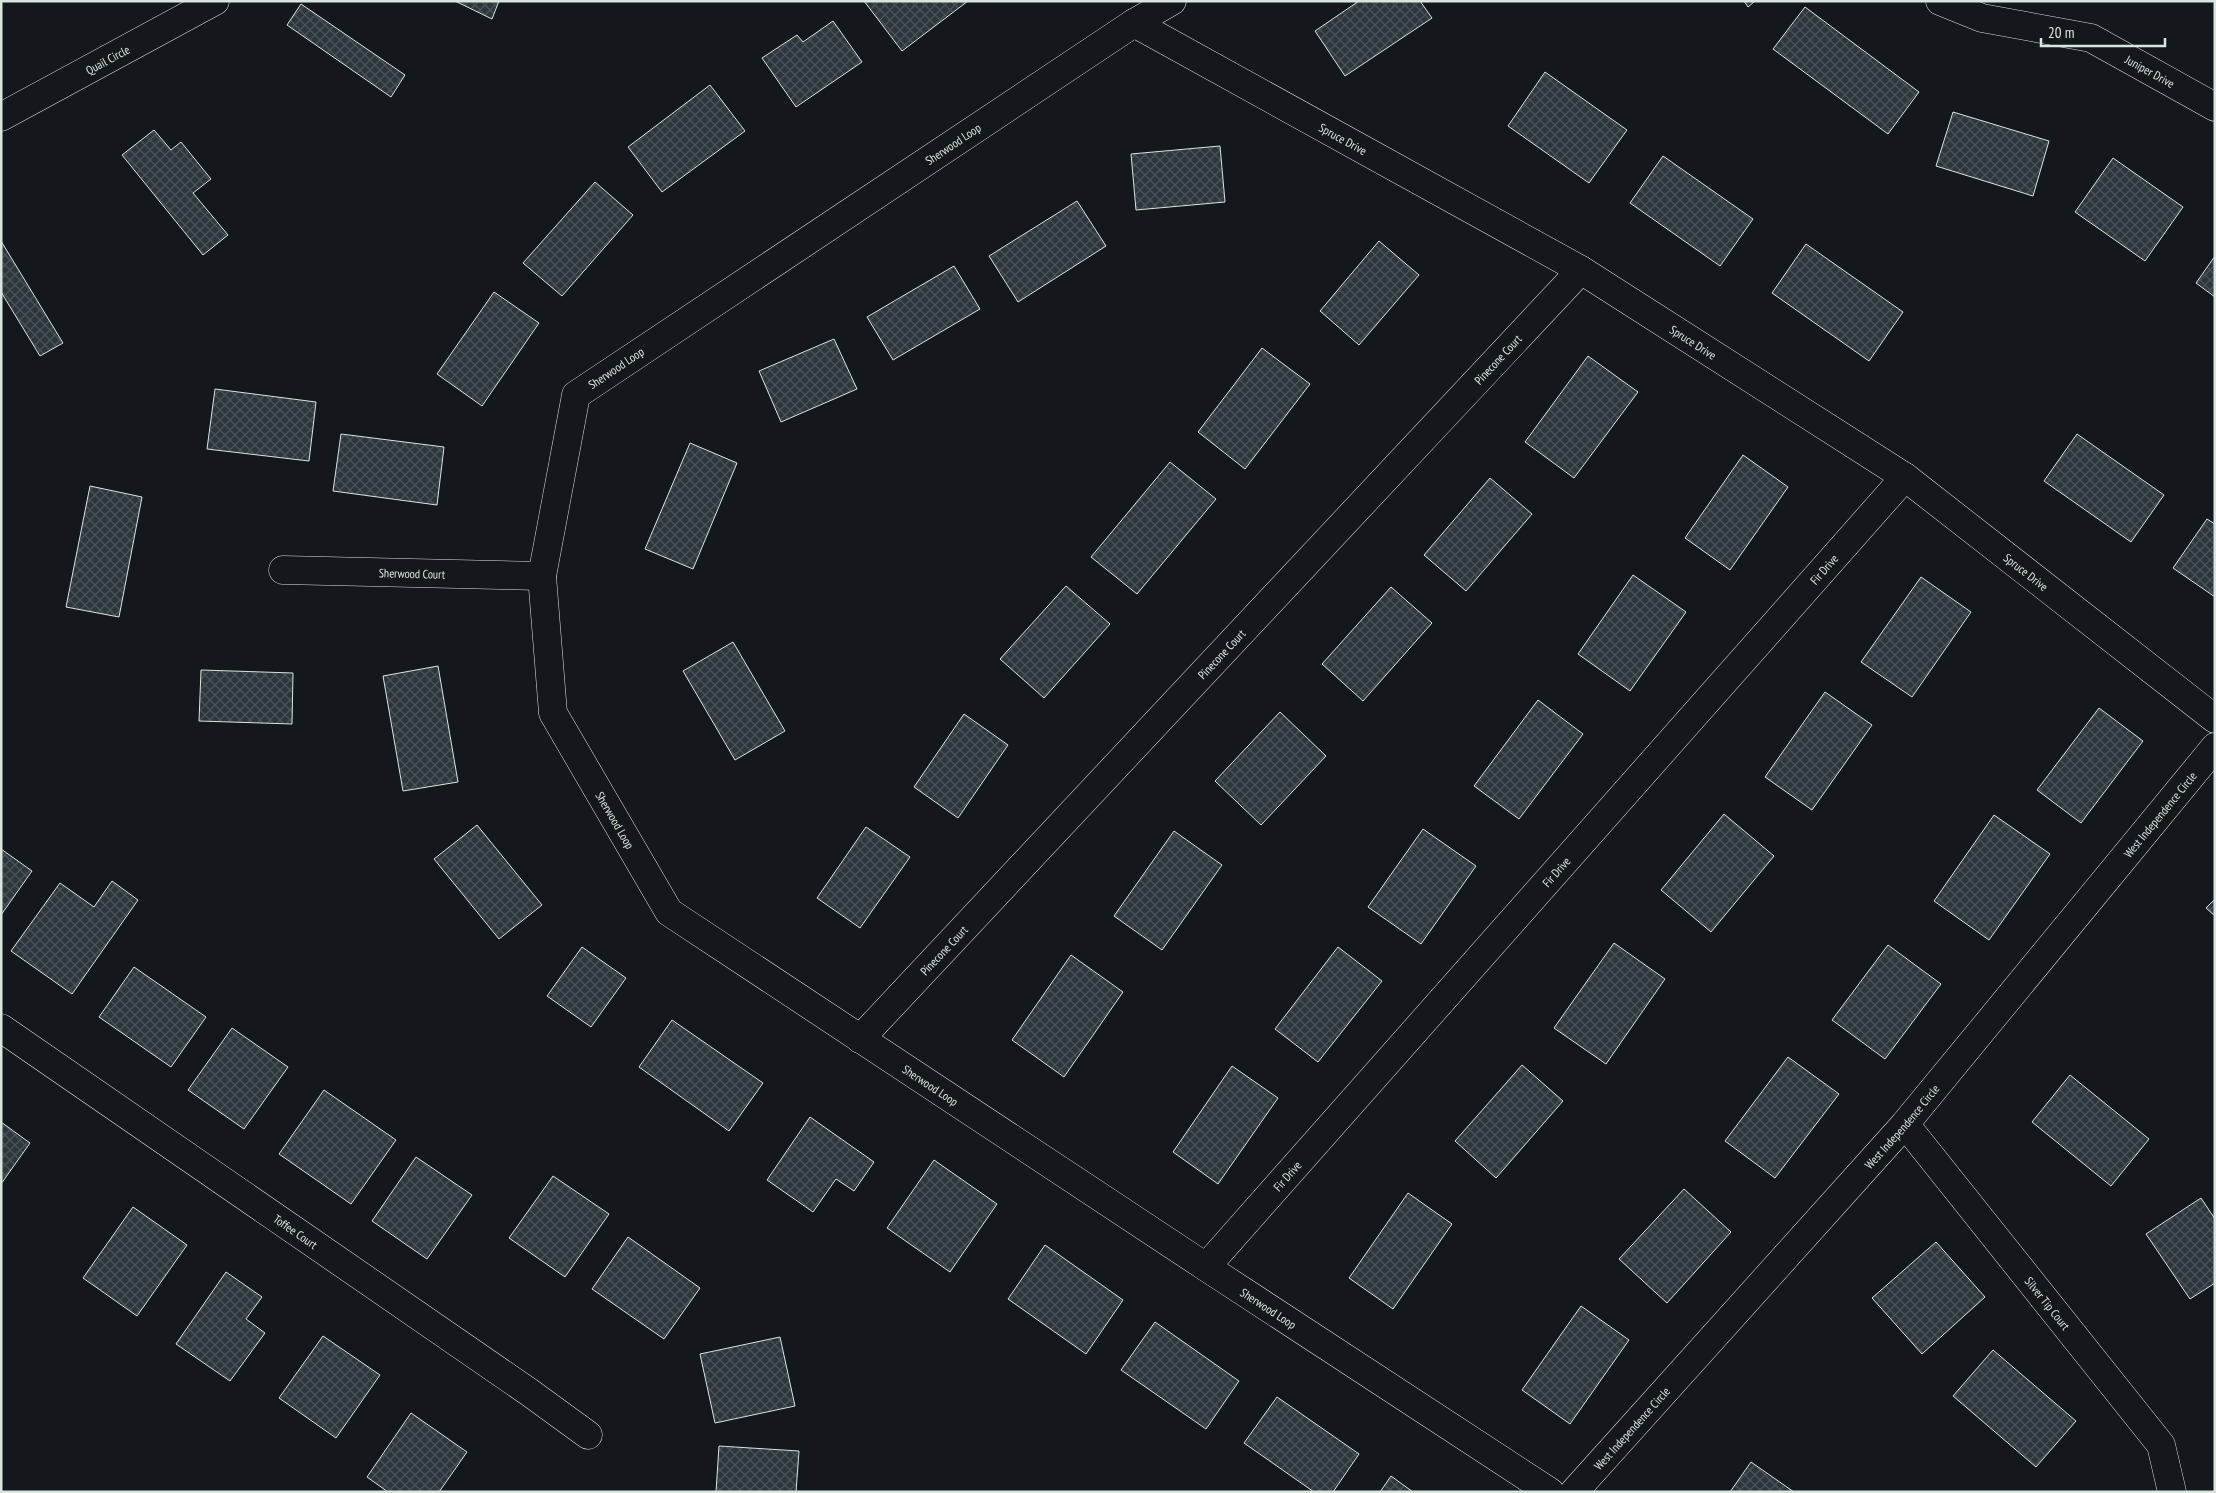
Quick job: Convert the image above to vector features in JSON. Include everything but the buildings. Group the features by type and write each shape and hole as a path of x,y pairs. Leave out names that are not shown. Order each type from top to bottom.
{"street":[{"name":"Quail Circle","path":"1,117 215,1"},
{"name":"Sherwood Loop","path":"1172,1 1134,24 576,395 542,576 553,713 669,912 1206,1268 1550,1492"},
{"name":"Juniper Drive","path":"1940,1 1982,18 2091,38 2215,107"},
{"name":"Spruce Drive","path":"1134,24 1582,270 1905,477 2215,719"},
{"name":"Pinecone Court","path":"860,1039 1582,270"},
{"name":"Fir Drive","path":"1206,1268 1905,477"},
{"name":"Sherwood Court","path":"282,570 542,576"},
{"name":"West Independence Circle","path":"1574,1492 1905,1124 2215,747"},
{"name":"Toffee Court","path":"1,1028 529,1392 588,1435"},
{"name":"Silver Tip Court","path":"1905,1124 2161,1445 2172,1492"}]}
